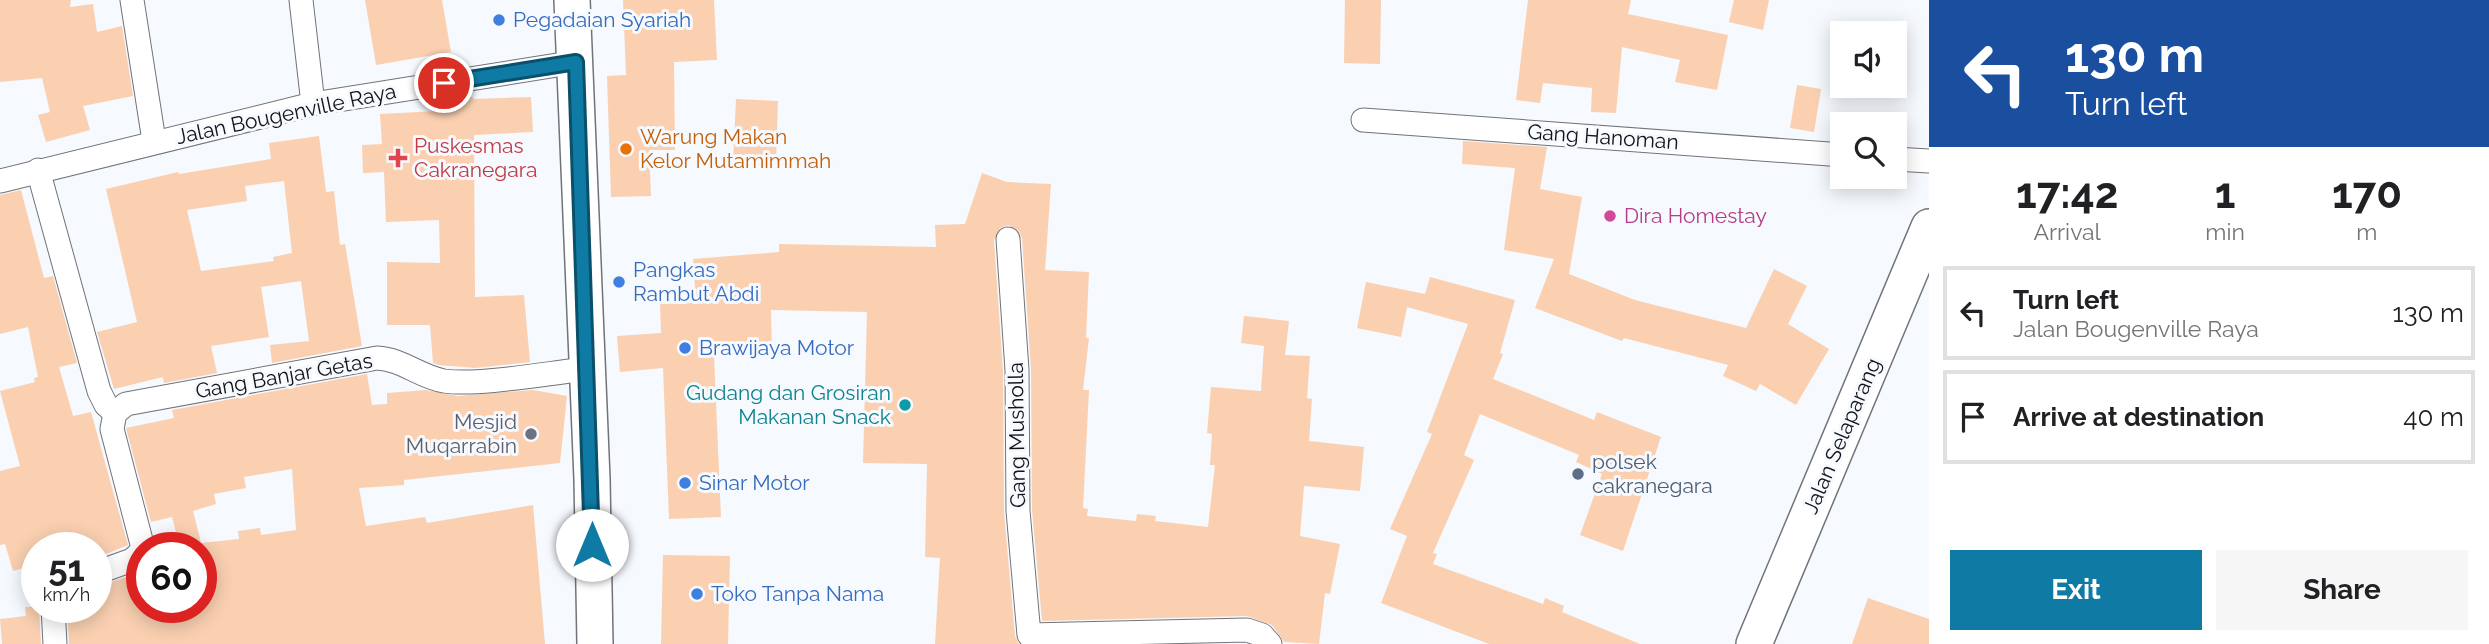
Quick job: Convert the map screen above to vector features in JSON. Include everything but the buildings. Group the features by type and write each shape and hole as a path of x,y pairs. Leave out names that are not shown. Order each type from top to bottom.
{"main road":[{"path":"572,0 595,644"},
{"name":"Jalan Selaparang","path":"1754,644 1929,227"}],"street":[{"path":"132,0 154,141"},
{"path":"301,0 313,104"},
{"name":"Jalan Bougenville Raya","path":"0,181 313,104 576,62"},
{"name":"Gang Hanoman","path":"1363,120 1830,154"},
{"path":"1907,160 1929,161"},
{"path":"37,170 96,383 114,417 112,429 138,532"},
{"name":"Gang Musholla","path":"1007,239 1016,359 1018,511 1029,635 1039,637 1247,630 1262,635 1270,644"},
{"name":"Gang Banjar Getas","path":"114,417 129,403 377,358 394,360 430,377 452,382 586,369"},
{"path":"54,623 55,644"}],"place":[{"name":"Pegadaian Syariah","path":"499,20"},
{"name":"Warung Makan Kelor Mutamimmah","path":"626,149"},
{"name":"Puskesmas Cakranegara","path":"398,158"},
{"name":"Dira Homestay","path":"1610,216"},
{"name":"Pangkas Rambut Abdi","path":"619,282"},
{"name":"Brawijaya Motor","path":"685,348"},
{"name":"Gudang dan Grosiran Makanan Snack","path":"905,405"},
{"name":"Mesjid Muqarrabin","path":"531,434"},
{"name":"polsek cakranegara","path":"1578,474"},
{"name":"Sinar Motor","path":"685,483"},
{"name":"Toko Tanpa Nama","path":"697,594"}],"route":[{"path":"444,83 576,62 586,395 592,479 592,545"}]}
